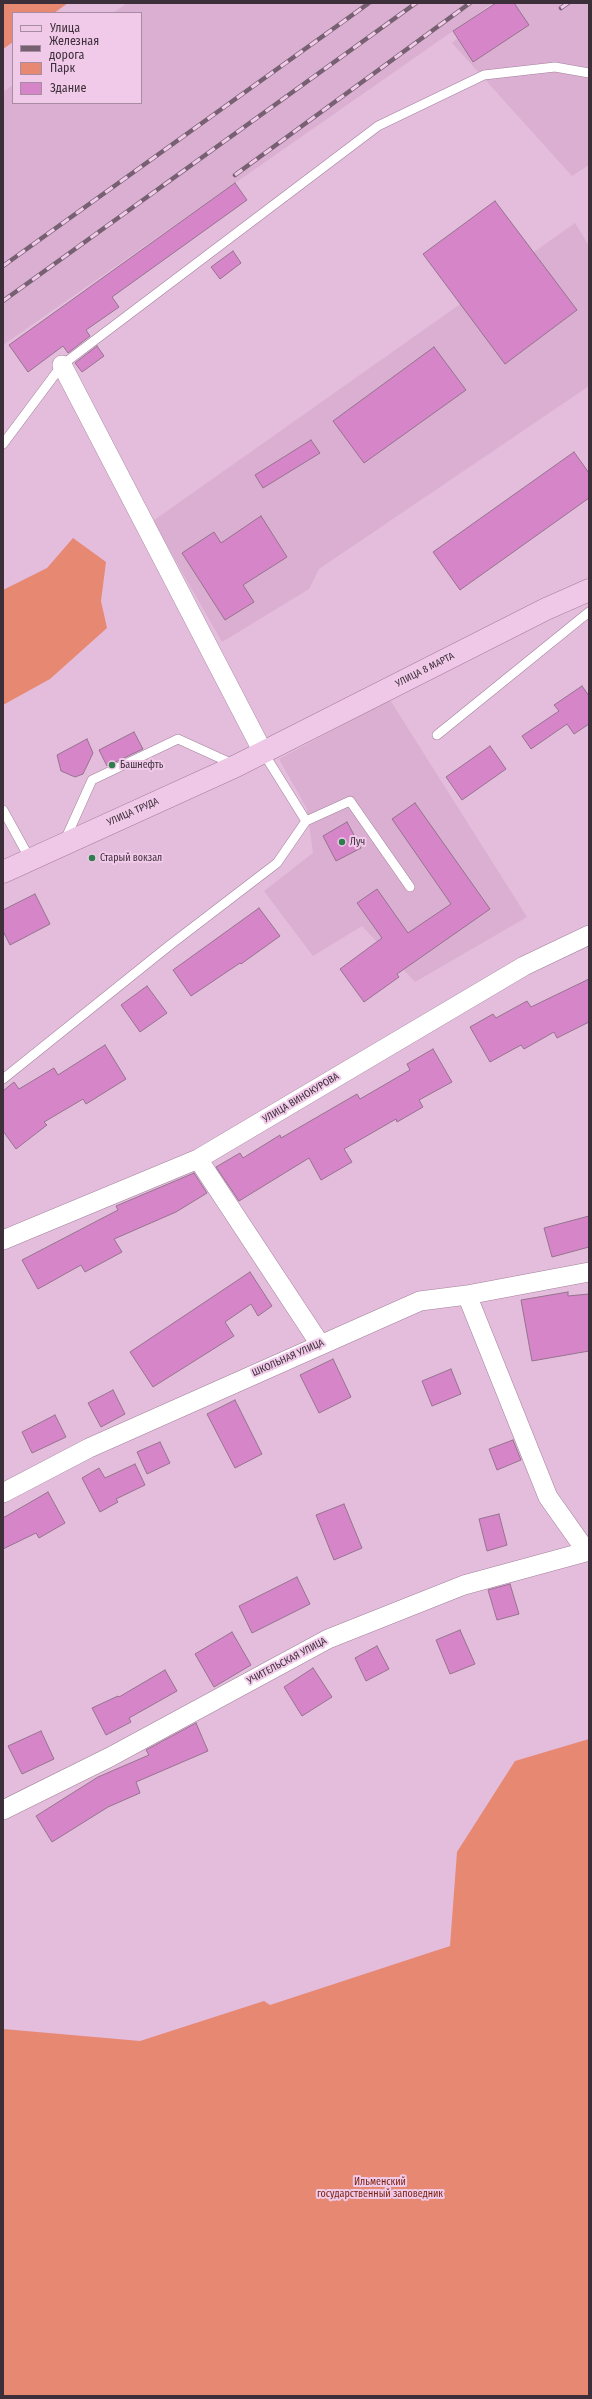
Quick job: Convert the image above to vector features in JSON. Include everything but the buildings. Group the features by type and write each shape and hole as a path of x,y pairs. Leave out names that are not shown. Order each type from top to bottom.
{"main road":[{"name":"УЛИЦА 8 МАРТА","path":"263,752 539,613 589,590"},
{"name":"УЛИЦА ТРУДА","path":"3,872 236,766 263,752"}],"street":[{"path":"62,365 263,752"},
{"name":"УЛИЦА ВИНОКУРОВА","path":"3,1240 198,1159 524,966 589,935"},
{"path":"198,1159 320,1344"},
{"name":"ШКОЛЬНАЯ УЛИЦА","path":"3,1493 89,1448 320,1344 420,1301 467,1295 589,1272"},
{"path":"467,1295 548,1497 588,1552"},
{"name":"УЧИТЕЛЬСКАЯ УЛИЦА","path":"3,1810 110,1756 328,1639 464,1585 588,1552"}],"lane":[{"path":"3,444 62,365 378,126 484,75 555,67 589,73"},
{"path":"436,735 589,612"},
{"path":"64,843 92,780 178,739 236,766"},
{"path":"263,752 306,821"},
{"path":"3,1078 170,944 277,863 306,821 350,801 410,887"},
{"path":"3,810 30,859"}],"shaded area":[{"path":"127,3 493,3 3,345 3,92 12,86 12,104 142,104 142,12 114,12"},
{"path":"501,3 589,3 589,165 572,176 452,43"},
{"path":"575,223 589,246 589,386 319,569 309,589 222,642 153,521"},
{"path":"390,700 527,917 415,982 362,926 313,956 264,891 313,853 307,809 279,759"}],"green space":[{"path":"3,3 68,3 55,12 12,12 12,43 3,49"},
{"path":"73,538 106,562 101,601 107,628 50,679 3,705 3,590 47,568"},
{"name":"Ильменский государственный заповедник","path":"589,1739 589,2396 3,2396 3,2029 140,2041 264,2001 270,2005 450,1946 457,1852 515,1761"}],"railway":[{"path":"3,266 369,3"},
{"path":"3,301 416,3"},
{"path":"235,175 470,3"},
{"path":"561,8 568,3"}],"place":[{"name":"Башнефть","path":"112,765"},
{"name":"Луч","path":"342,842"},
{"name":"Старый вокзал","path":"92,858"}]}
